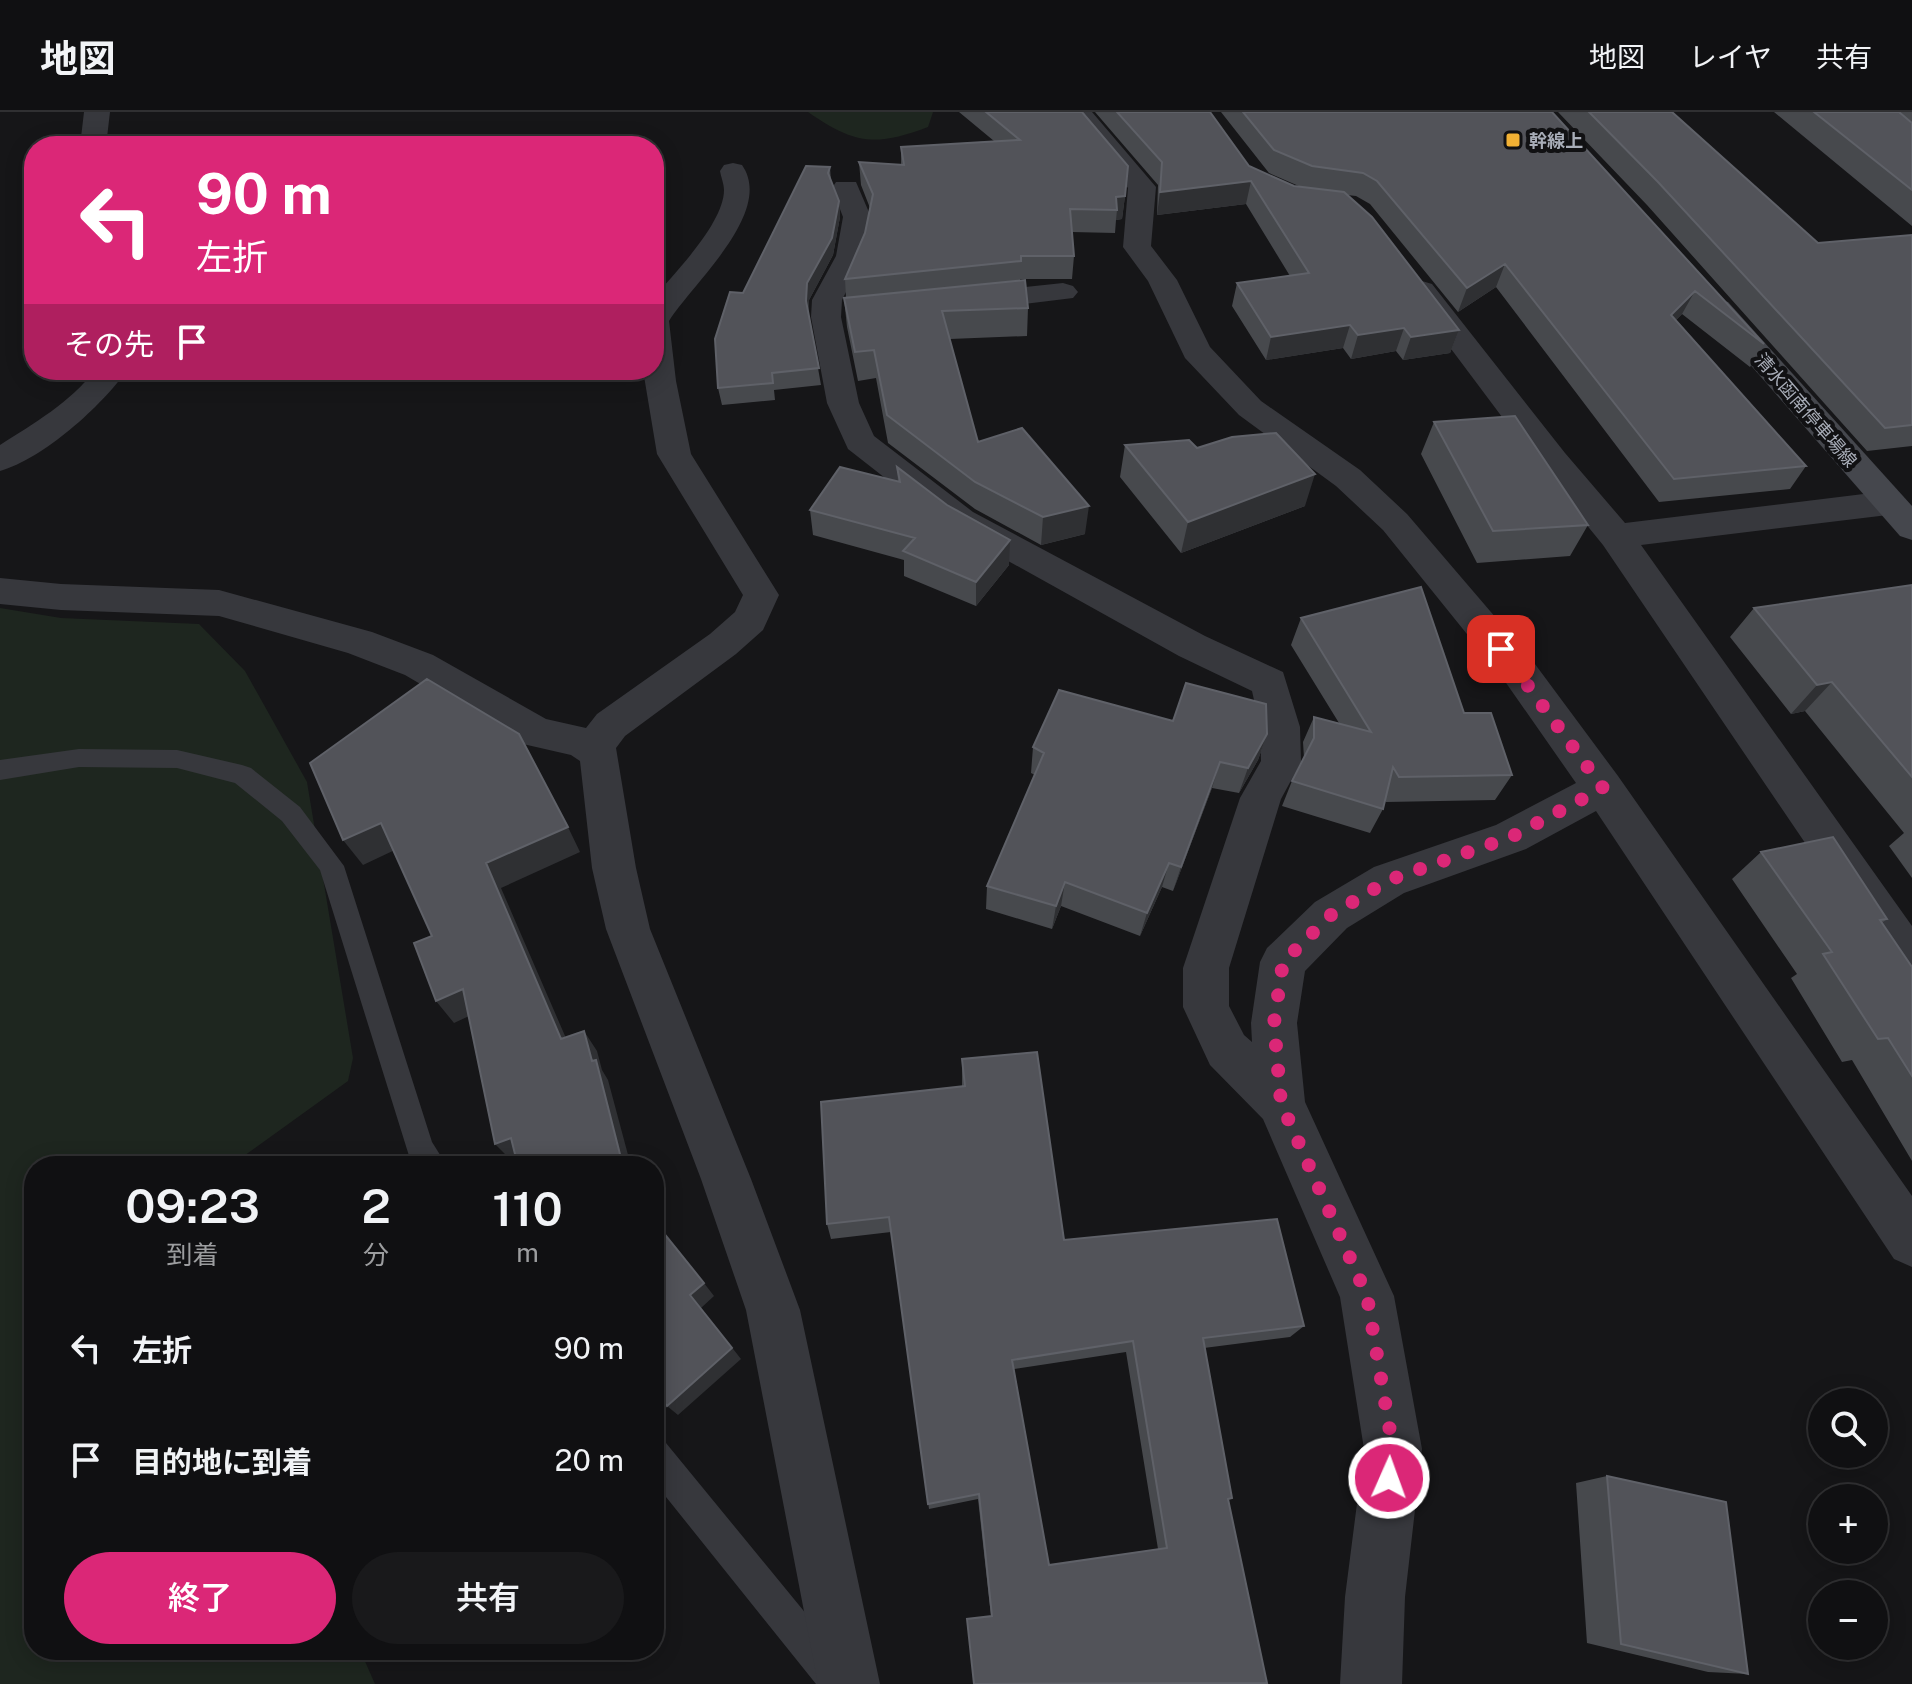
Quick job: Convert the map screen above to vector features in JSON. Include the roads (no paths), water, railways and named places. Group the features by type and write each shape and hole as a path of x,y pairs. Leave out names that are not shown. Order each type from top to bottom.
{"main road":[{"name":"清水函南停車場線","path":"1695,283 1900,516"}],"street":[{"path":"94,136 97,112"},
{"path":"1078,112 1142,187 1137,247 1162,280 1196,351 1250,408 1348,478 1395,522 1518,670 1603,788 1912,1241"},
{"path":"664,305 707,255 730,214 738,191 733,171"},
{"path":"846,188 857,217 850,256 827,300 842,315 843,403 860,442 961,520 1192,646 1269,682 1280,727 1281,762 1261,798 1206,968 1206,1007 1227,1050 1281,1103"},
{"path":"1405,268 1553,461 1616,536 1912,963"},
{"path":"937,305 1063,292"},
{"path":"0,460 49,429 96,391 104,380"},
{"path":"593,749 611,725 723,644 750,620 761,595 674,454 660,380"},
{"path":"1616,536 1900,516"},
{"path":"0,591 61,597 219,603 359,642 419,665 537,733 582,742 599,753 614,868 628,929 726,1179 773,1310 849,1684"},
{"path":"1371,1684 1375,1597 1393,1449 1367,1296 1281,1103 1274,1023 1283,962 1331,915 1389,880 1511,837 1603,788"}],"lane":[{"path":"0,770 79,758 177,759 242,775 291,814 331,866 415,1136 426,1156"},
{"path":"664,1467 840,1684"}],"place":[{"name":"幹線上","path":"1513,140"}]}
